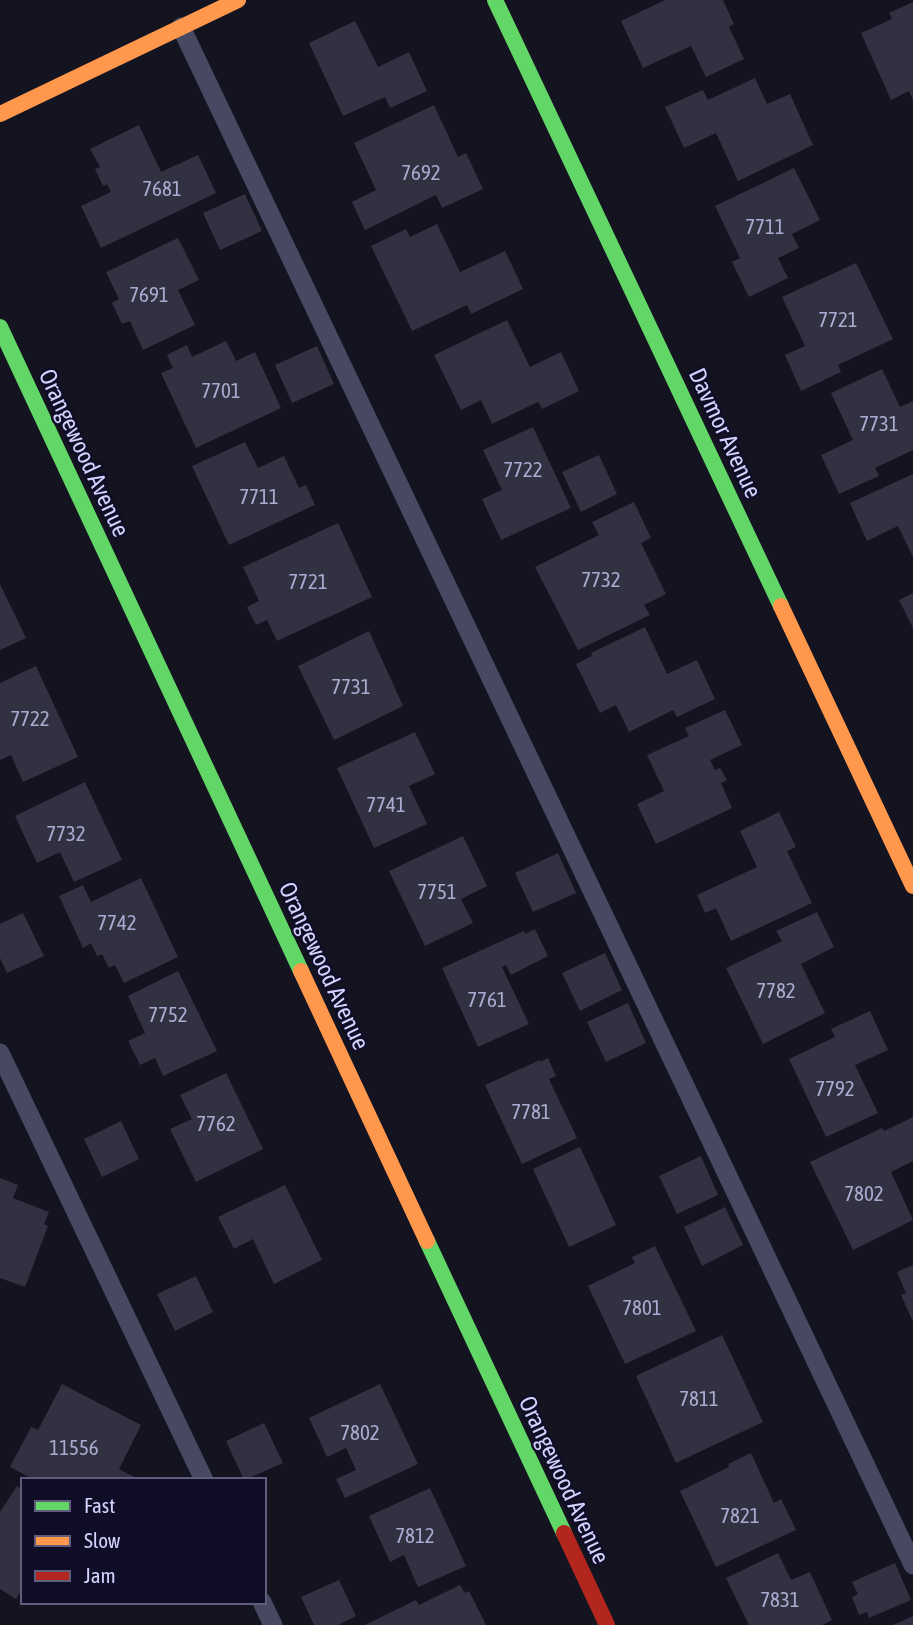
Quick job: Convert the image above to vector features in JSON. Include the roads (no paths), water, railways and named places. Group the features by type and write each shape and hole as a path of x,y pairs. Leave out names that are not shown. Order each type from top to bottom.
{"street":[{"path":"0,114 238,0"},
{"name":"Davmor Avenue","path":"495,0 913,886"},
{"name":"Orangewood Avenue","path":"0,327 607,1625"}],"lane":[{"path":"181,27 913,1565"},
{"path":"0,1053 203,1478"},
{"path":"263,1604 273,1625"}]}
